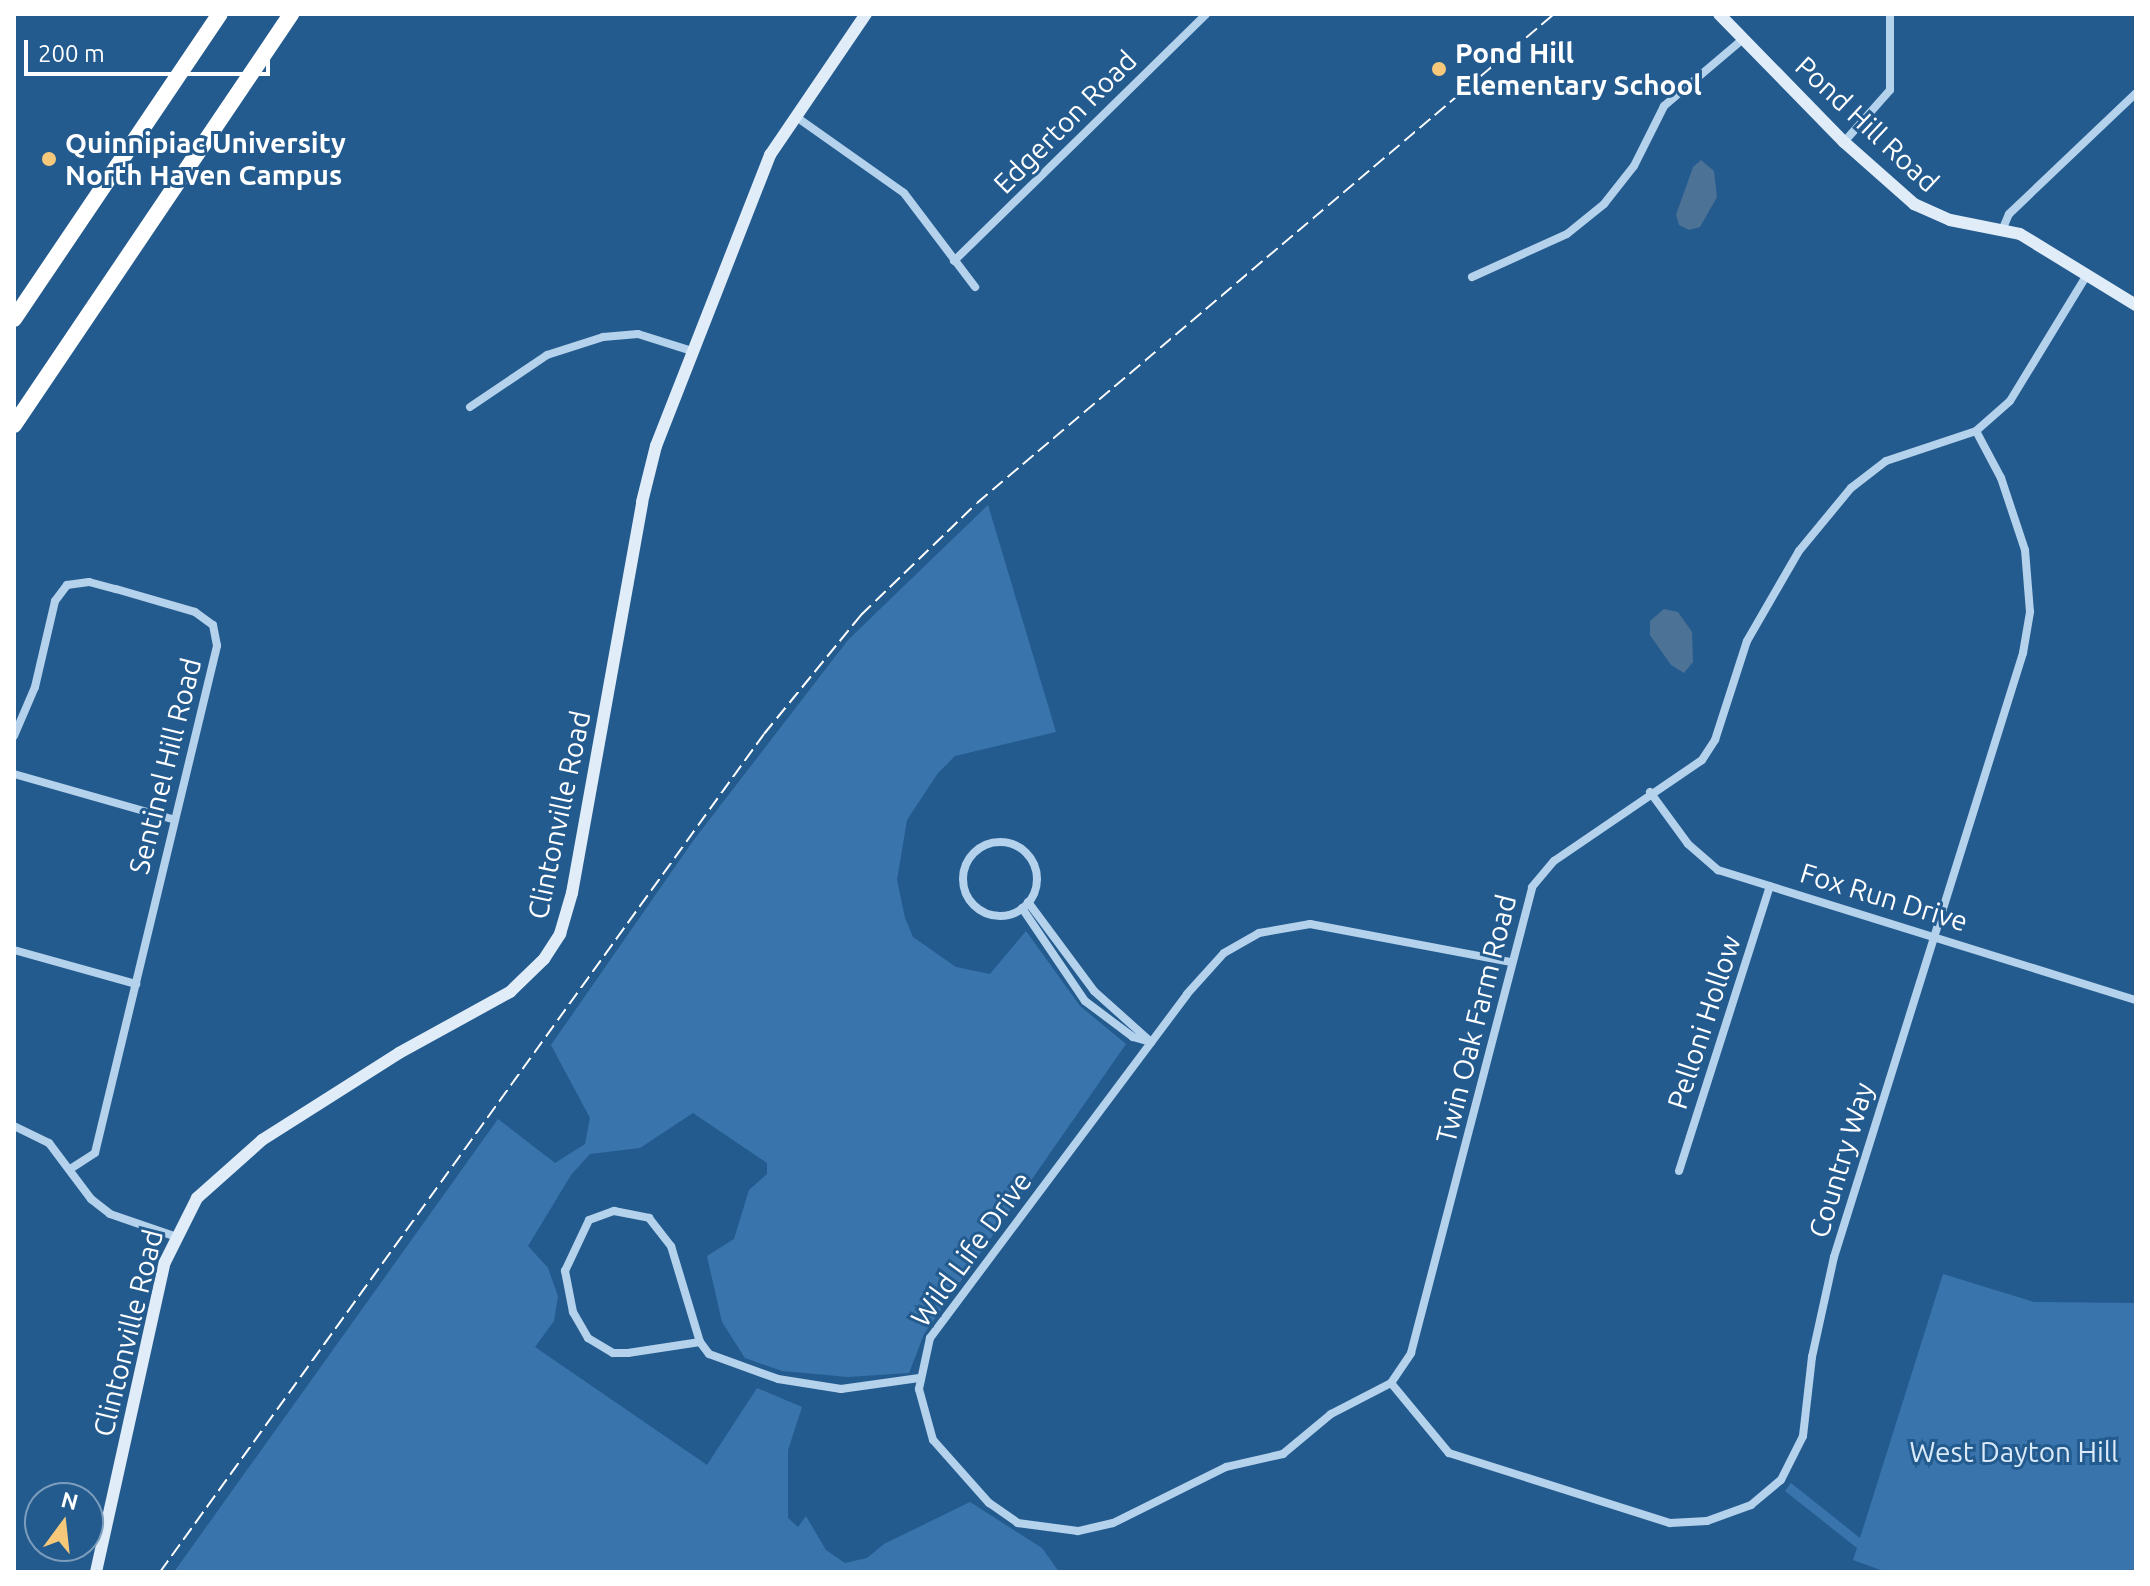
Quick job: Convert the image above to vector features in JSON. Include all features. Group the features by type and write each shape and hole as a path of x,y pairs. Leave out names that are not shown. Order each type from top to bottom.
{"highway":[{"path":"14,319 220,14"},
{"path":"14,425 291,14"}],"street":[{"name":"Clintonville Road","path":"96,1572 159,1283 174,1236 197,1198 243,1152 399,1053 510,992 554,945 572,893 647,479 753,193 794,116 866,14"},
{"name":"Edgerton Road","path":"954,261 1206,14"},
{"name":"Pond Hill Road","path":"1719,14 1844,142 1926,211 2003,228 2136,305"},
{"path":"1844,142 1890,90 1890,14"},
{"path":"1472,277 1567,234 1604,204 1634,166 1664,106 1743,39"},
{"path":"2003,228 2009,214 2136,93"},
{"path":"794,116 904,193 975,287"},
{"name":"Twin Oak Farm Road","path":"1391,1383 1411,1353 1532,887 1554,861 1650,792 1702,760 1715,740 1747,641 1776,583 1851,488 1886,461 1976,431 2010,401 2087,275"},
{"path":"470,407 547,355 575,344 638,334 692,351"},
{"name":"Country Way","path":"1391,1383 1449,1453 1670,1523 1707,1521 1751,1505 1781,1480 1803,1436 1829,1275 2023,653 2031,582 2015,513 1976,431"},
{"name":"Sentinel Hill Road","path":"14,736 35,687 55,601 67,585 89,582 204,616 216,630 217,646 95,1153 72,1168"},
{"path":"14,774 175,820"},
{"name":"Fox Run Drive","path":"1650,792 1688,844 1718,870 2136,1000"},
{"path":"1000,842 1022,850 1036,870 1025,905 992,915 970,902 962,880 978,849 1000,842"},
{"name":"Pelloni Hollow","path":"1679,1171 1770,886"},
{"path":"1025,905 1094,991 1151,1042"},
{"name":"Wild Life Drive","path":"1391,1383 1331,1414 1283,1454 1216,1471 1113,1523 1056,1531 1005,1516 967,1481 926,1425 919,1378 930,1338 1151,1042 1224,953 1283,926 1342,927 1511,962"},
{"path":"14,950 136,984"},
{"path":"1059,951 1085,1001 1133,1037 1151,1042"},
{"path":"1085,1001 1094,991"},
{"path":"14,1126 49,1143 72,1168 91,1199 110,1214 174,1236"},
{"path":"700,1342 613,1353 588,1338 573,1312 565,1271 589,1220 614,1211 649,1218 671,1246 700,1342 709,1354 803,1383 841,1389 919,1378"}],"green space":[{"path":"988,505 1056,732 955,756 938,773 907,820 897,880 905,918 913,937 956,967 990,974 1026,931 1080,1006 1126,1044 924,1334 909,1373 848,1377 782,1371 745,1358 722,1322 707,1256 734,1239 749,1190 767,1174 767,1163 693,1113 640,1148 590,1154 571,1175 528,1246 548,1268 558,1296 554,1321 535,1347 707,1465 757,1388 802,1407 788,1450 788,1518 798,1527 806,1516 826,1550 845,1563 867,1558 884,1544 970,1502 1042,1548 1059,1572 174,1572 498,1119 555,1163 585,1144 590,1118 551,1045 693,841 848,640"},
{"name":"West Dayton Hill","path":"1943,1274 2034,1302 2136,1303 2136,1572 1886,1572 1853,1560 1857,1548 1785,1491 1791,1483 1860,1538"}],"shaded area":[{"path":"1701,160 1714,171 1717,197 1700,227 1689,230 1679,225 1676,215 1693,167"},
{"path":"1664,609 1678,612 1692,632 1693,662 1684,673 1671,665 1650,635 1650,621"}],"railway":[{"path":"160,1572 764,734 861,615 977,503 1554,14"}],"place":[{"name":"Pond Hill Elementary School","path":"1439,69"},
{"name":"Quinnipiac University North Haven Campus","path":"49,159"}]}
